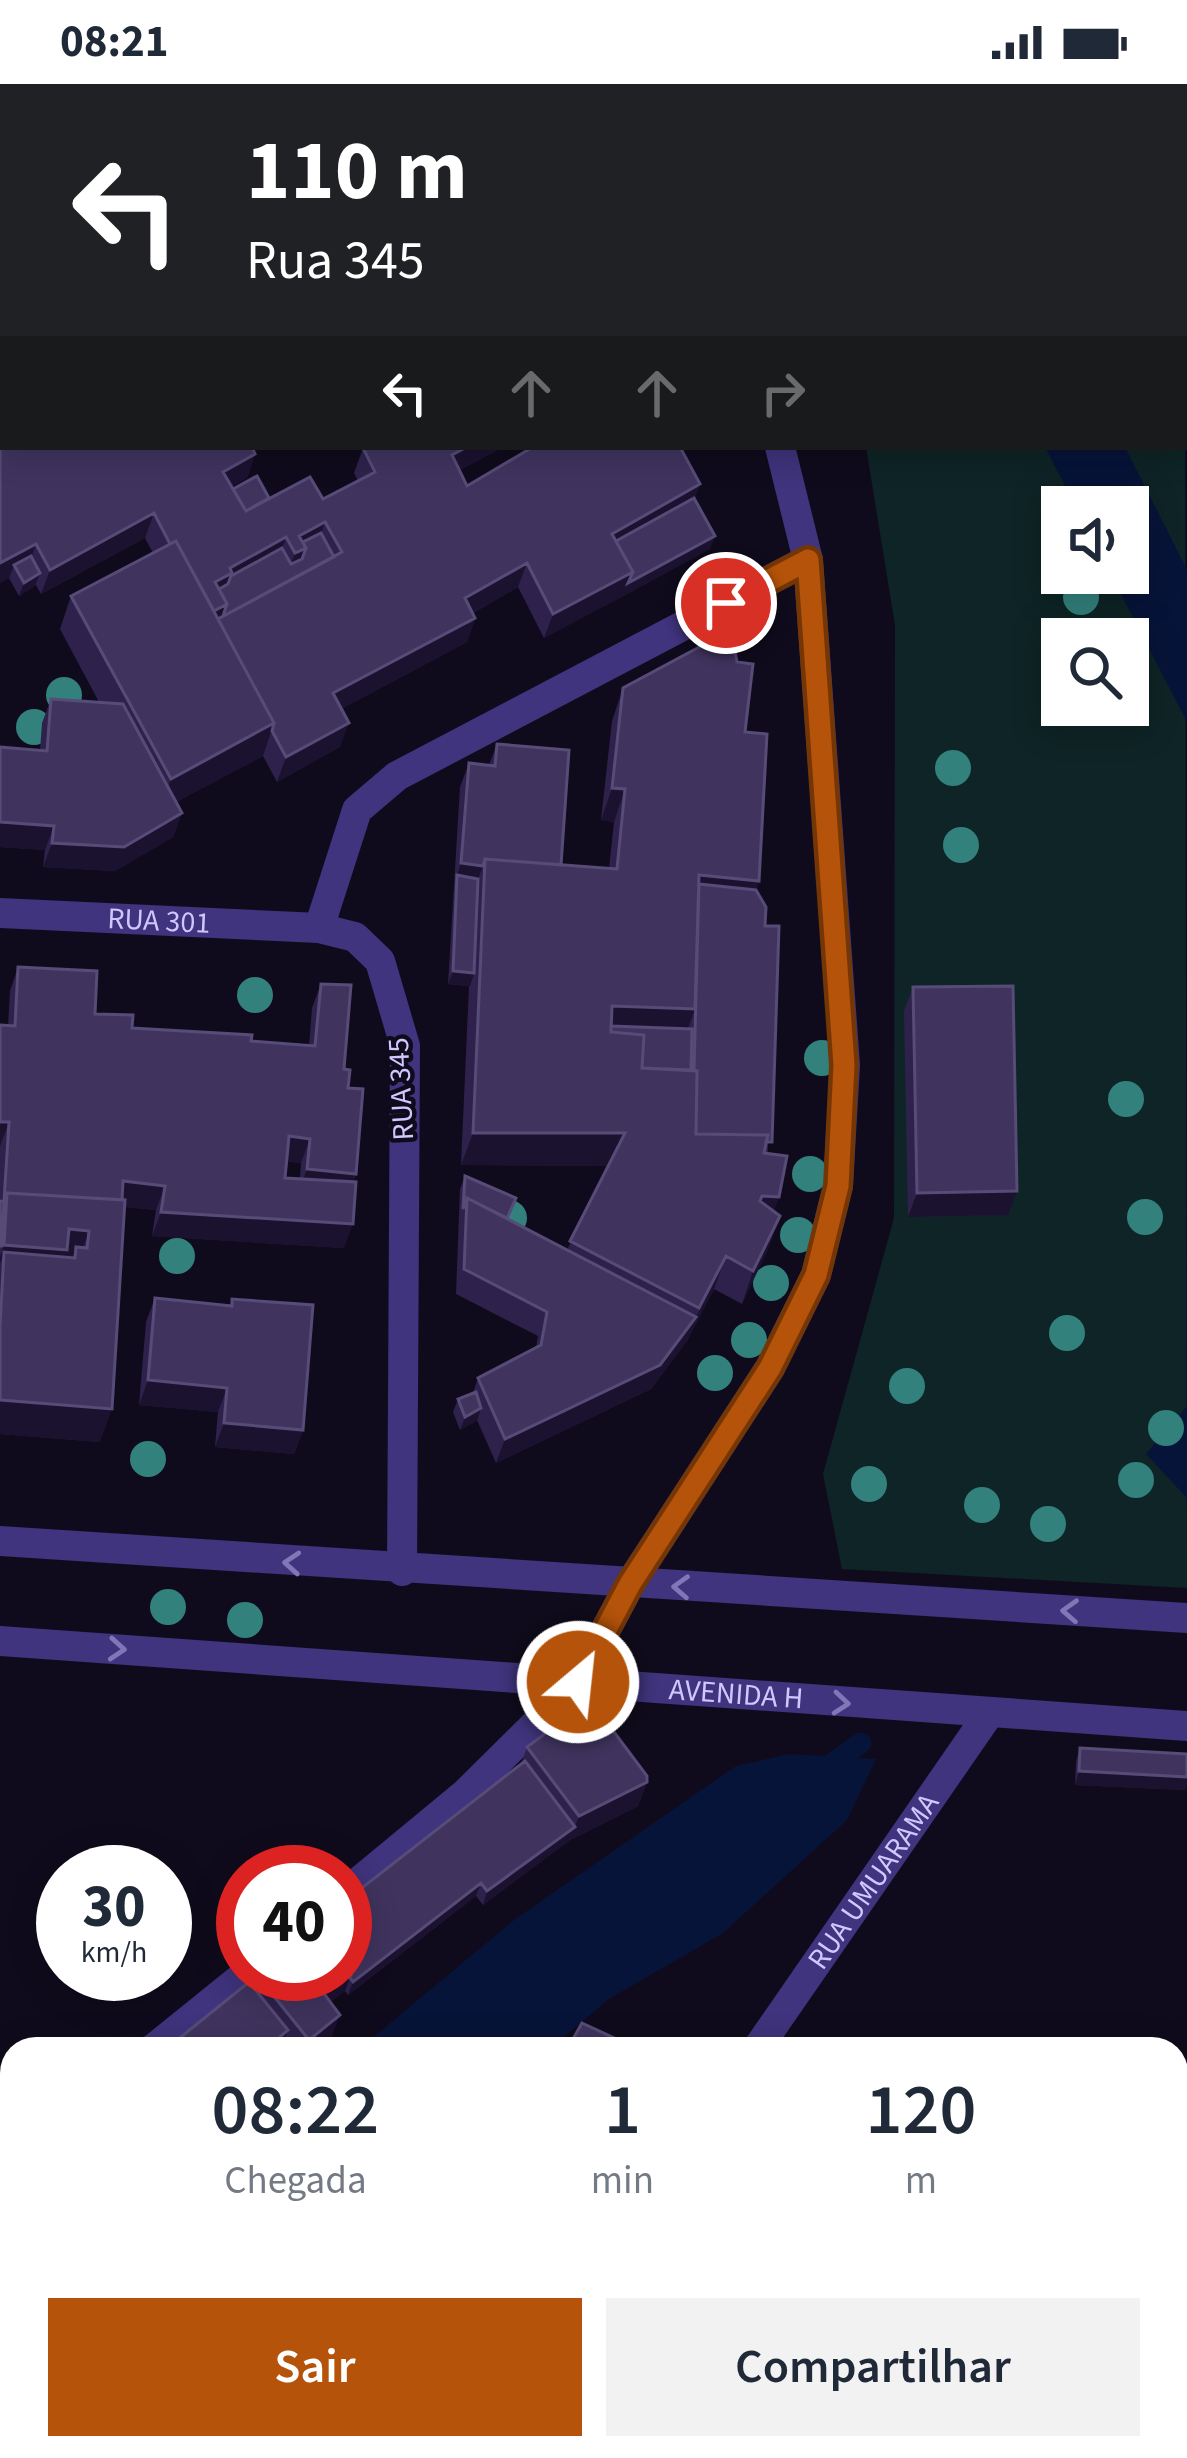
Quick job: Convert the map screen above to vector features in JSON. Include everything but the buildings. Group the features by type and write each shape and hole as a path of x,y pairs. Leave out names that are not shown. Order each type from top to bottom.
{"street":[{"path":"372,1871 466,1793 578,1682 630,1584 770,1368 816,1275 838,1186 844,1065 808,560 782,450"},
{"path":"320,928 357,810 397,776 808,560"},
{"name":"RUA 301","path":"0,913 320,928"},
{"name":"RUA 345","path":"320,928 355,937 380,961 405,1046 402,1571"},
{"path":"0,1541 402,1571 1187,1618"},
{"name":"AVENIDA H","path":"0,1641 1187,1726"},
{"name":"RUA UMUARAMA","path":"765,2037 988,1715"},
{"path":"168,2037 216,1998"}],"green space":[{"path":"866,450 1185,450 1187,1588 842,1569 823,1474 894,1218 895,625"}],"water":[{"path":"1047,450 1127,450 1145,486 1065,486"},
{"path":"1149,495 1187,570 1187,722 1149,648 1149,618 1133,618 1121,594 1149,594"},
{"path":"1187,1406 1187,1498 1146,1454"},
{"path":"789,1754 876,1759 847,1820 723,1933 609,1999 564,2037 373,2037 514,1920 736,1766"}],"waterway":[{"path":"822,1771 861,1743"}],"route":[{"path":"578,1682 630,1584 770,1368 816,1275 838,1186 844,1065 808,560 726,603"}]}
